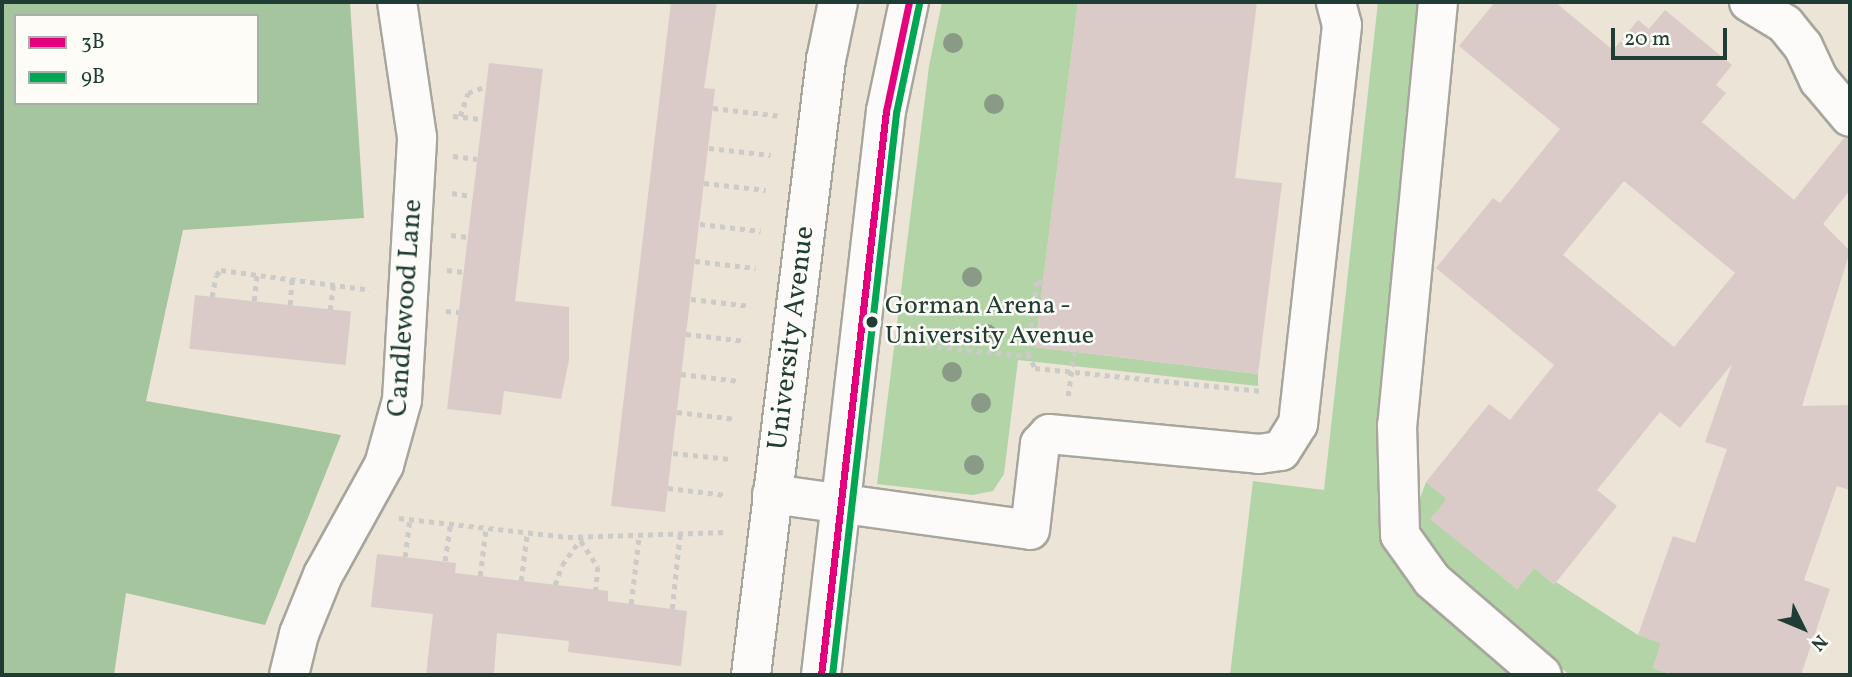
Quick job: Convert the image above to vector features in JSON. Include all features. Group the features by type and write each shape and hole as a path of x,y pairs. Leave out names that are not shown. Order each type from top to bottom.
{"main road":[{"name":"Candlewood Lane","path":"289,675 299,634 323,575 384,466 399,420 417,136 397,2"},
{"name":"University Avenue","path":"751,675 826,60 838,2"},
{"path":"821,675 838,503 886,111 909,2"},
{"path":"772,494 1030,530 1040,444 1049,434 1270,454 1291,442 1298,424 1342,25 1336,2"},
{"path":"1438,2 1397,425 1399,535 1432,580 1542,675"},
{"path":"1749,2 1785,24 1803,46 1819,80 1850,117"}],"path":[{"path":"460,117 468,93 486,86"},
{"path":"713,108 781,116"},
{"path":"709,148 771,155"},
{"path":"704,183 766,190"},
{"path":"700,224 761,231"},
{"path":"695,261 756,268"},
{"path":"212,297 218,272 257,274 409,295"},
{"path":"254,301 257,274"},
{"path":"290,305 292,279"},
{"path":"1042,283 1037,282 1028,356 1035,368 1301,395"},
{"path":"330,310 333,285"},
{"path":"691,299 751,306"},
{"path":"686,334 746,341"},
{"path":"858,338 1028,356"},
{"path":"681,374 740,381"},
{"path":"677,412 736,419"},
{"path":"673,453 730,460"},
{"path":"668,488 726,495"},
{"path":"359,513 582,539 729,532"},
{"path":"405,557 410,519"},
{"path":"445,561 450,524"},
{"path":"480,576 486,527"},
{"path":"521,581 527,533"},
{"path":"672,608 680,533"},
{"path":"631,604 639,535"},
{"path":"555,585 562,565 582,539"},
{"path":"582,539 598,567 596,590"}],"green space":[{"path":"2,2 350,2 364,218 183,230 146,401 341,435 265,625 126,593 114,675 2,675"},
{"path":"942,2 1078,2 1035,347 1258,374 1258,386 1018,360 1004,474 993,491 973,495 877,484 929,66"},
{"path":"1378,2 1419,2 1382,512 1529,675 1230,675 1253,481 1324,490"},
{"path":"1426,482 1447,499 1431,519 1517,589 1534,568 1638,635 1661,643 1653,668 1674,675 1570,675 1476,599 1425,545 1417,506"}],"building":[{"path":"671,2 717,2 704,88 715,89 665,512 611,506"},
{"path":"1078,2 1257,2 1235,178 1282,183 1258,374 1035,347"},
{"path":"1495,2 1555,2 1613,50 1638,20 1649,29 1665,10 1732,65 1716,85 1726,93 1702,122 1794,200 1844,138 1850,138 1850,190 1823,224 1850,251 1802,406 1850,405 1850,490 1837,486 1804,580 1830,589 1801,675 1675,675 1653,668 1661,643 1638,635 1673,536 1695,543 1727,449 1705,442 1732,364 1680,428 1660,412 1597,490 1617,506 1554,585 1534,568 1517,589 1430,519 1447,499 1426,482 1489,404 1510,420 1554,365 1436,268 1493,198 1500,203 1560,129 1459,46","holes":["1624,181 1735,273 1674,347 1563,255"]},
{"path":"489,63 543,69 515,301 569,307 569,360 561,399 504,391 501,415 447,409"},
{"path":"195,295 351,311 345,365 189,349"},
{"path":"377,554 456,563 455,573 608,591 608,601 687,611 681,666 568,652 569,641 497,633 494,675 426,675 433,614 371,607"}],"transit line":[{"name":"3B","path":"821,675 886,111 909,2"},
{"name":"9B","path":"832,675 896,113 919,4"}],"place":[{"name":"Gorman Arena - University Avenue","path":"872,322"}]}
